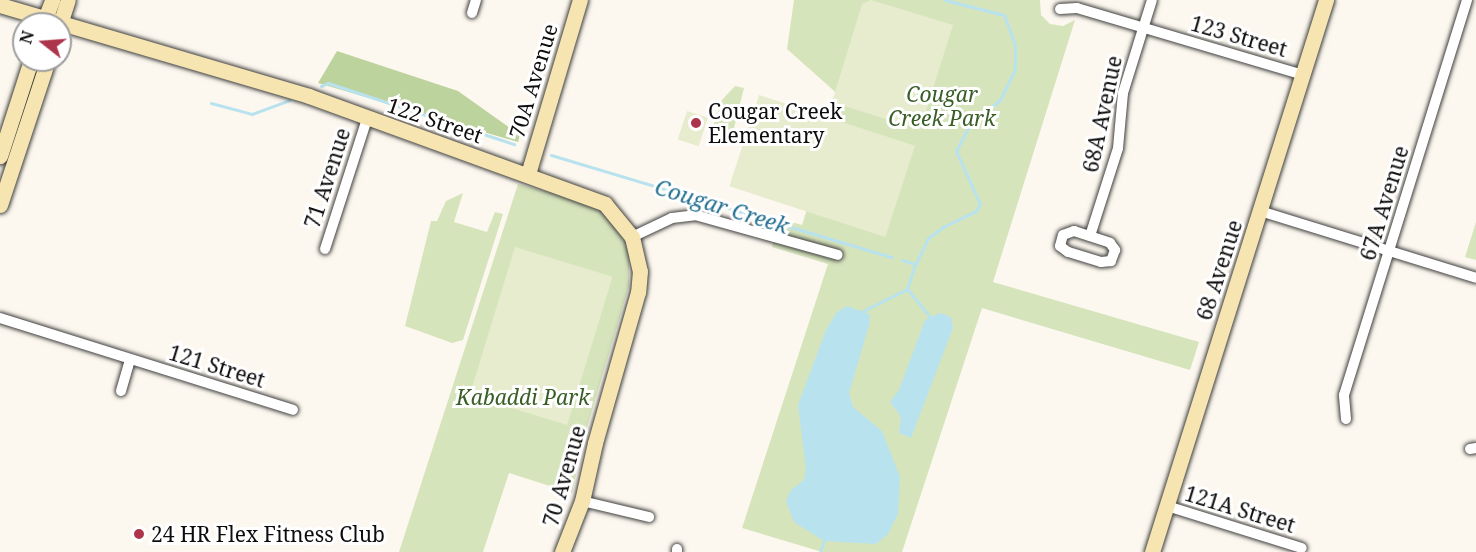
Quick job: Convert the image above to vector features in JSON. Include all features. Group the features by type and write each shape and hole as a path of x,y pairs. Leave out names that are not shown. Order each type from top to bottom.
{"street":[{"path":"472,13 476,0"},
{"name":"70A Avenue","path":"528,174 580,0"},
{"name":"68A Avenue","path":"1090,236 1118,148 1123,93 1152,0"},
{"name":"68 Avenue","path":"1152,552 1326,0"},
{"name":"67A Avenue","path":"1346,419 1344,395 1467,0"},
{"name":"122 Street","path":"0,5 20,12"},
{"name":"123 Street","path":"1060,9 1077,8 1303,75"},
{"name":"122 Street","path":"72,29 295,92 528,174 605,204 632,237"},
{"path":"0,156 28,72"},
{"path":"0,205 44,72"},
{"name":"71 Avenue","path":"325,249 367,119"},
{"path":"1260,211 1476,278"},
{"path":"632,237 672,218 695,215 838,255"},
{"path":"1074,231 1090,236 1110,243 1115,250 1111,261 1093,260 1068,252 1060,246 1063,235 1074,231"},
{"name":"70 Avenue","path":"562,552 582,501 595,443 638,292 640,271 632,237"},
{"name":"121 Street","path":"0,318 293,410"},
{"path":"121,391 130,359"},
{"path":"582,501 649,517"},
{"name":"121A Street","path":"1167,506 1302,548"}],"green space":[{"name":"Cougar Creek Park","path":"794,0 1040,0 1041,15 1050,24 1063,26 1075,20 993,282 1199,342 1190,370 982,308 902,552 822,552 742,528 828,264 772,247 776,228 762,214 802,225 842,98 787,49"},
{"path":"871,0 953,25 920,130 832,102 862,4"},
{"path":"337,51 458,91 520,135 518,142 318,83"},
{"path":"735,86 744,88 731,140 711,133 722,100"},
{"path":"759,95 915,146 885,237 729,186"},
{"path":"687,111 708,118 699,146 678,140"},
{"name":"Kabaddi Park","path":"518,184 591,204 608,214 629,249 629,286 584,438 572,493 509,473 483,552 399,552"},
{"path":"463,193 454,222 487,232 495,212 503,214 463,340 452,343 405,326 431,221 437,221 446,201"},
{"path":"1476,222 1476,260 1465,257"},
{"path":"515,247 613,277 567,425 470,395"}],"water":[{"path":"847,306 869,314 870,322 849,393 853,407 882,431 900,477 898,514 888,534 876,544 824,541 794,522 786,501 791,490 804,480 806,469 798,405 826,330 837,312"},
{"path":"940,313 951,317 953,328 911,438 899,433 901,417 890,402 899,390 925,320"}],"waterway":[{"name":"Cougar Creek","path":"930,317 907,289 914,267 928,238 943,227 976,211 980,204 956,151 971,123 1000,100 1015,69 1015,45 1004,15 945,0"},
{"name":"Cougar Creek","path":"321,86 328,83 514,144"},
{"name":"Cougar Creek","path":"211,103 252,114 290,100"},
{"name":"Cougar Creek","path":"551,155 892,257"},
{"name":"Cougar Creek","path":"902,260 915,264"},
{"name":"Cougar Creek","path":"863,311 907,289"},
{"name":"Cougar Creek","path":"820,552 824,541"}],"place":[{"name":"Cougar Creek Elementary","path":"696,123"},
{"name":"24 HR Flex Fitness Club","path":"139,534"}]}
